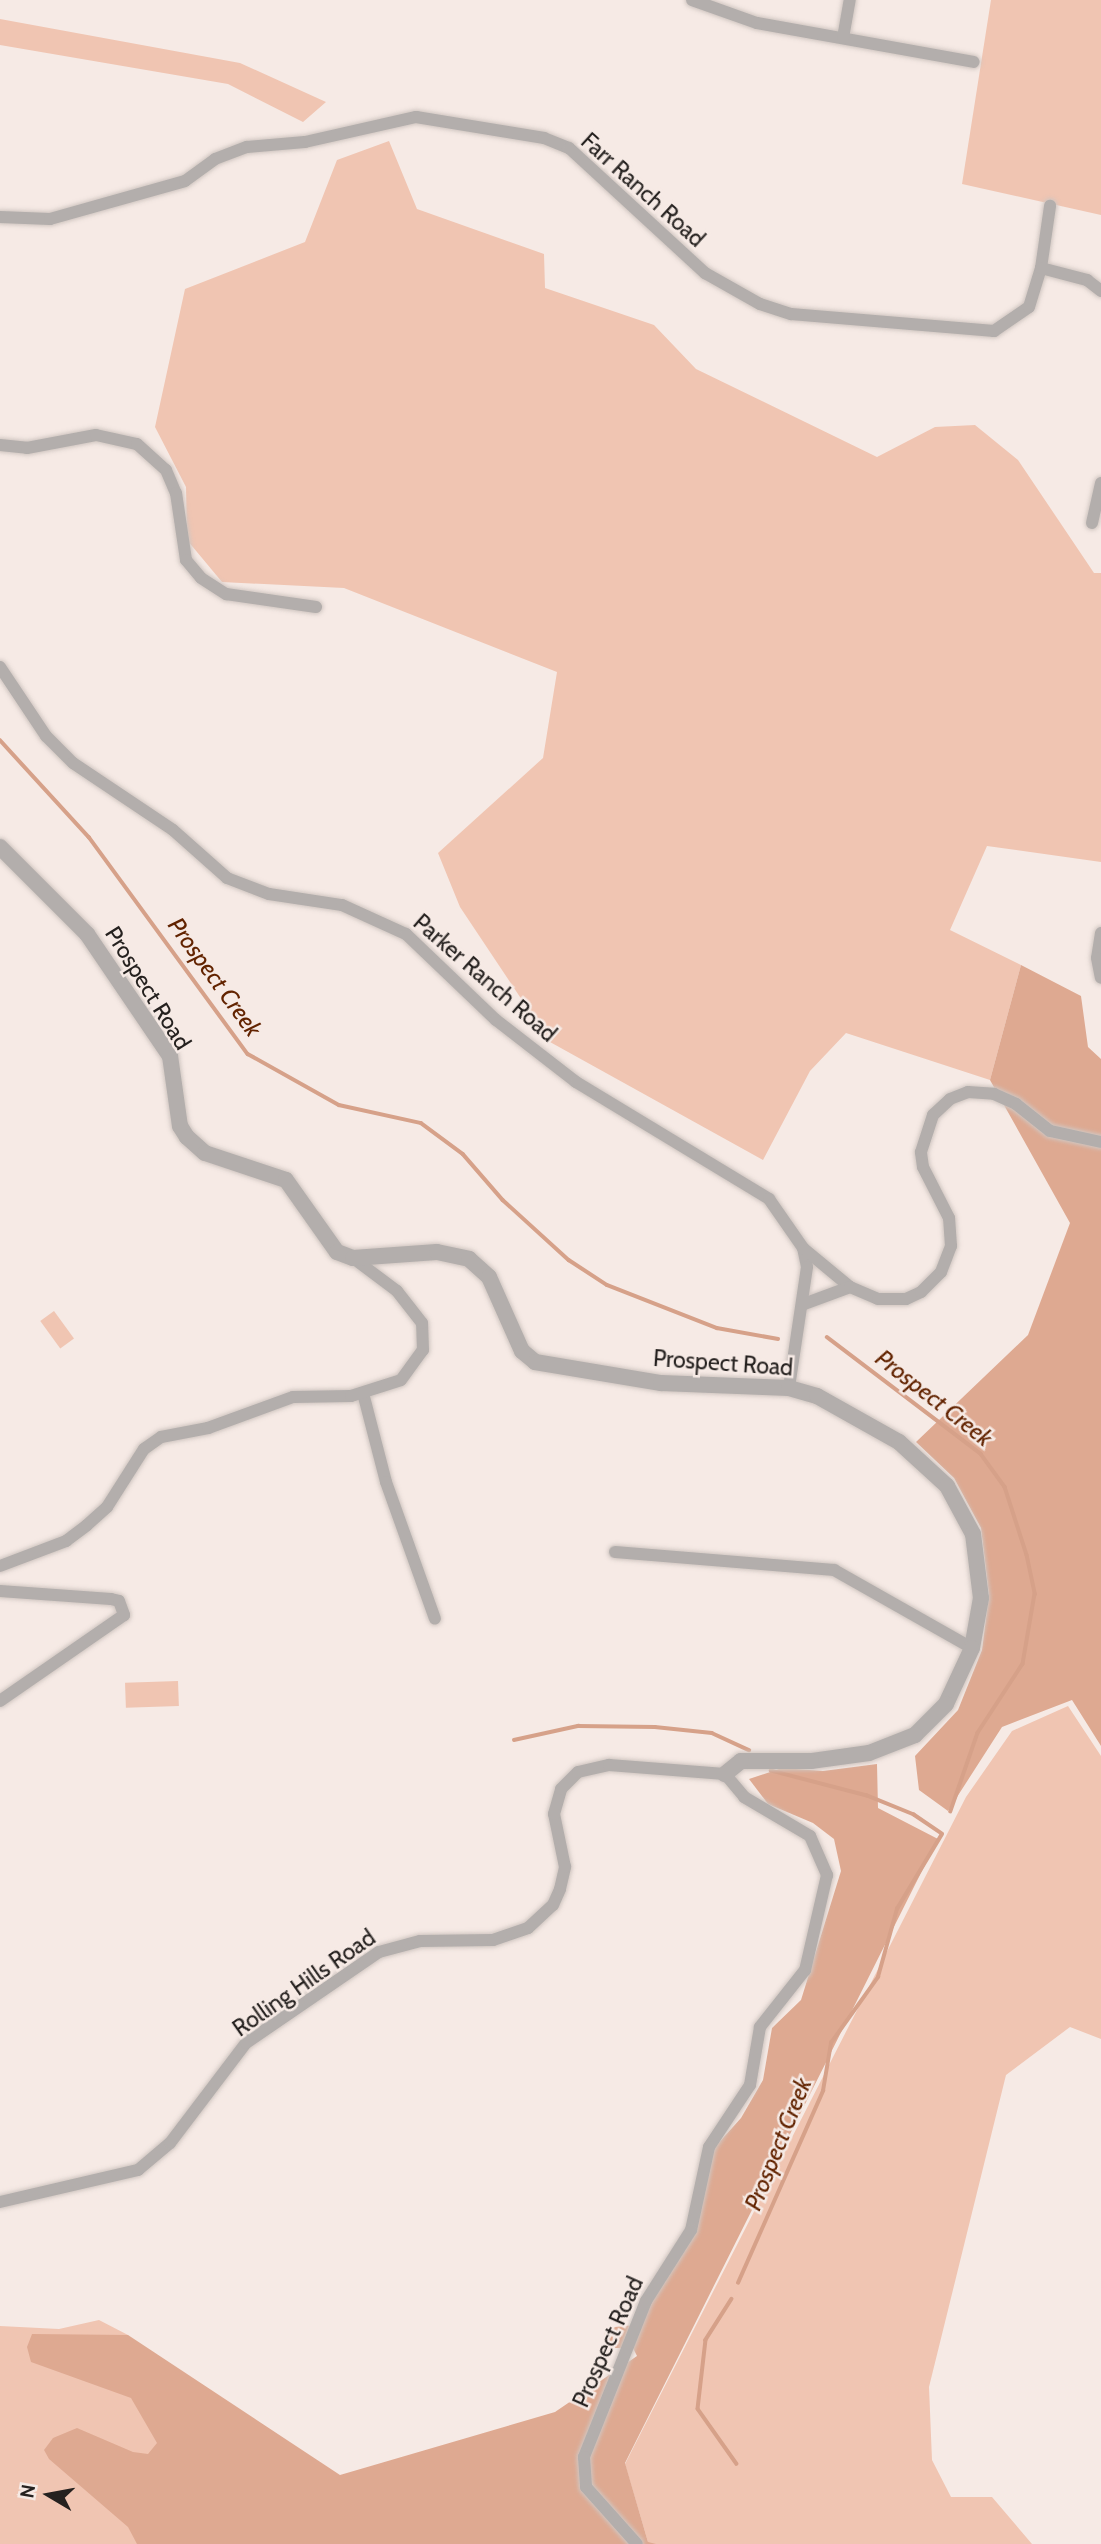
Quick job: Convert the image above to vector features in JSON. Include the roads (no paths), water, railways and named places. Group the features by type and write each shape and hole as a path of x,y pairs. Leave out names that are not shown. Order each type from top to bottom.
{"street":[{"path":"692,0 757,23 974,62"},
{"path":"844,38 850,0"},
{"name":"Farr Ranch Road","path":"0,216 50,219 185,181 215,159 247,147 305,142 416,117 544,138 569,148 705,274 729,290 791,314 994,331 1028,307 1041,268 1050,206"},
{"path":"1041,268 1087,281 1101,291"},
{"path":"0,445 27,448 96,435 137,444 166,470 176,493 186,560 201,579 226,594 316,607"},
{"path":"1093,523 1101,483"},
{"name":"Parker Ranch Road","path":"0,667 46,736 73,764 173,830 227,878 269,894 342,905 406,934 496,1020 576,1082 769,1199 803,1248 850,1287"},
{"name":"Prospect Road","path":"0,847 87,933 170,1056 180,1126 187,1137 205,1153 286,1180 337,1252 353,1258 437,1252 469,1259 489,1277 522,1351 536,1362 661,1383 789,1388 825,1399 899,1443 947,1486 973,1534 981,1598 972,1648 946,1704 915,1735 869,1753 811,1761 741,1760 725,1774 744,1797 810,1836 827,1875 805,1970 760,2027 750,2085 709,2147 691,2230 646,2301 584,2457 586,2487 637,2544"},
{"path":"1101,933 1097,958 1101,978"},
{"path":"804,1304 850,1287 878,1298 906,1299 921,1292 941,1272 951,1246 949,1218 923,1167 921,1152 933,1115 950,1099 968,1092 994,1094 1016,1104 1050,1131 1101,1142"},
{"name":"Parker Ranch Road","path":"789,1388 804,1304 807,1268 803,1248"},
{"path":"0,1566 66,1541 88,1525 107,1507 144,1449 161,1437 208,1428 293,1397 363,1393 401,1380 423,1350 426,1336 397,1291 353,1258"},
{"path":"363,1393 386,1482 435,1619"},
{"path":"615,1552 834,1570 972,1648"},
{"path":"0,1591 111,1598 119,1601 124,1615 0,1701"},
{"name":"Rolling Hills Road","path":"0,2202 138,2169 170,2143 246,2043 379,1952 420,1941 493,1940 528,1928 553,1905 560,1889 565,1867 554,1814 561,1789 578,1772 608,1765 725,1774"}],"waterway":[{"name":"Prospect Creek","path":"0,740 89,837 248,1054 339,1105 421,1123 463,1154 503,1200 569,1260 607,1285 717,1328 778,1339"},
{"name":"Prospect Creek","path":"827,1337 981,1454 1005,1487 1027,1555 1035,1594 1023,1664 978,1733 951,1811"},
{"path":"514,1740 578,1726 655,1727 712,1733 749,1750"},
{"name":"Prospect Creek","path":"738,2283 823,2091 831,2043 878,1977 897,1909 942,1834 914,1815 867,1796 771,1771"},
{"name":"Prospect Creek","path":"732,2299 706,2340 698,2409 737,2464"}]}
